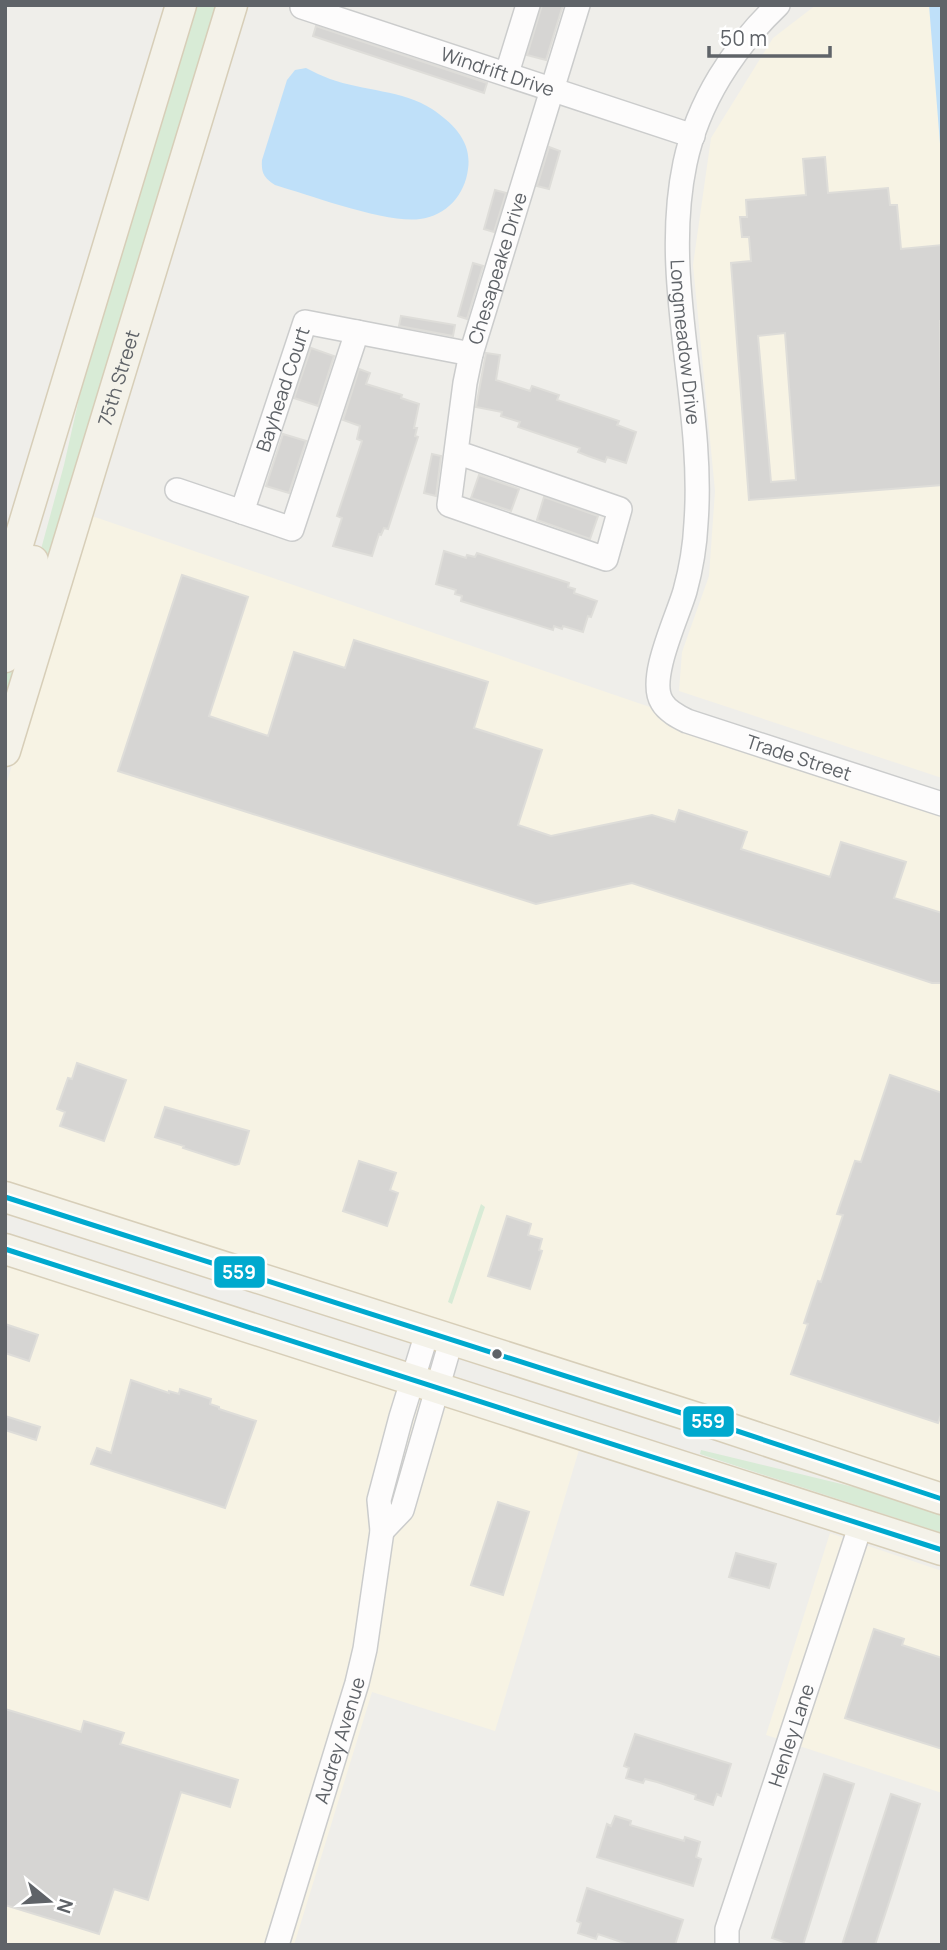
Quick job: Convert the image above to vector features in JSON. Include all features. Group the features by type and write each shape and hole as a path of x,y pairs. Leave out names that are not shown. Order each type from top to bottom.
{"main road":[{"path":"5,587 181,5"},
{"name":"75th Street","path":"5,751 232,5"},
{"path":"5,657 50,501 49,444"},
{"path":"5,1197 719,1424 942,1499"},
{"path":"5,1249 942,1550"}],"street":[{"path":"507,73 528,5"},
{"name":"Chesapeake Drive","path":"456,452 620,509 606,559 449,505 456,452 471,354 578,5"},
{"name":"Longmeadow Drive","path":"662,702 657,685 685,590 696,523 696,460 676,232 685,162 705,104 722,73 750,34 778,5"},
{"name":"Windrift Drive","path":"302,7 693,136"},
{"name":"Bayhead Court","path":"242,512 305,322 471,354"},
{"path":"177,491 292,529 357,332"},
{"name":"Trade Street","path":"662,702 687,721 942,804"},
{"name":"Audrey Avenue","path":"276,1945 357,1683 365,1649 382,1531 379,1500 425,1383 439,1337"},
{"name":"Henley Lane","path":"727,1945 727,1929 861,1524"}],"shaded area":[{"path":"816,5 942,5 942,778 679,691 682,652 709,576 715,491 693,265 711,138 773,38"},
{"path":"89,515 942,807 942,1486 5,1182 5,788"},
{"path":"5,1263 579,1450 495,1731 372,1692 294,1945 5,1945"},
{"path":"830,1533 942,1571 942,1793 766,1735"}],"green space":[{"path":"191,5 222,5 5,723 5,681 64,465 101,301"},
{"path":"481,1204 485,1207 452,1304 448,1302"},
{"path":"701,1450 862,1489 942,1514 942,1533 700,1454"}],"water":[{"path":"929,5 942,5 942,169"},
{"path":"306,68 343,83 396,94 421,103 454,127 464,142 469,159 463,187 453,203 438,214 420,219 389,217 348,208 275,185 268,180 263,172 262,160 287,80 295,70"}],"building":[{"path":"542,5 563,5 546,60 527,55"},
{"path":"316,26 487,83 484,93 313,36"},
{"path":"549,147 560,151 549,189 537,186"},
{"path":"825,157 828,193 888,188 890,205 897,205 901,249 942,245 942,485 749,500 731,263 751,261 749,237 742,237 740,217 747,217 746,200 806,195 803,159","holes":["785,333 796,480 771,482 758,336"]},
{"path":"495,190 506,193 494,232 484,229"},
{"path":"473,263 483,266 467,319 458,316"},
{"path":"401,316 455,325 453,336 399,326"},
{"path":"311,348 334,356 318,406 294,398"},
{"path":"486,353 500,355 496,380 530,391 532,386 559,395 557,400 619,421 617,425 636,432 626,463 607,457 605,462 588,456 578,452 580,448 518,427 520,422 501,416 502,412 476,407"},
{"path":"359,369 370,373 366,384 402,395 401,398 419,404 414,428 417,428 415,436 418,437 388,529 384,528 381,535 379,534 372,556 333,546 342,518 337,516 362,441 357,439 360,426 343,420"},
{"path":"283,434 306,441 289,493 266,486"},
{"path":"432,454 441,456 436,496 424,493"},
{"path":"479,475 519,489 511,511 471,498"},
{"path":"544,497 598,516 590,539 537,520"},
{"path":"444,551 466,558 467,555 475,557 477,553 569,583 568,587 575,589 574,593 597,601 591,617 588,616 583,632 563,626 562,629 554,626 553,630 461,601 462,596 455,594 456,590 436,584"},
{"path":"182,575 248,597 209,716 268,736 294,652 345,668 354,640 488,682 474,728 542,750 518,825 551,836 652,815 675,822 679,810 747,832 741,849 830,877 841,842 906,862 894,898 942,913 942,983 932,983 632,883 536,904 118,771"},
{"path":"77,1063 126,1080 104,1141 60,1126 65,1112 57,1109 68,1078 72,1079"},
{"path":"890,1075 942,1093 942,1412 938,1423 791,1374 808,1324 804,1323 843,1215 837,1214 855,1161 861,1162"},
{"path":"165,1107 249,1131 239,1164 235,1165 155,1137"},
{"path":"359,1161 396,1173 390,1190 398,1193 387,1226 343,1211"},
{"path":"507,1216 531,1224 528,1235 542,1239 539,1250 542,1251 530,1289 488,1276"},
{"path":"5,1324 38,1335 29,1361 5,1353"},
{"path":"131,1380 169,1393 179,1394 180,1389 211,1399 210,1404 219,1409 256,1421 225,1508 91,1464 97,1448 111,1453"},
{"path":"5,1416 40,1427 36,1440 5,1430"},
{"path":"498,1502 529,1512 503,1595 471,1585"},
{"path":"736,1553 776,1564 769,1588 729,1577"},
{"path":"874,1629 904,1639 902,1645 942,1658 942,1749 845,1718"},
{"path":"5,1709 81,1732 84,1721 124,1733 120,1744 238,1780 230,1807 181,1792 148,1900 114,1889 99,1934 5,1905"},
{"path":"635,1734 731,1764 721,1796 717,1794 713,1805 695,1799 696,1795 657,1782 645,1779 643,1783 626,1778 629,1768 624,1766"},
{"path":"824,1774 854,1784 803,1945 792,1945 772,1938"},
{"path":"891,1794 920,1804 893,1890 875,1945 842,1945"},
{"path":"615,1816 631,1821 630,1825 684,1841 685,1837 700,1842 696,1857 701,1859 693,1886 597,1857 607,1824 611,1826"},
{"path":"587,1888 683,1920 675,1945 630,1945 598,1934 596,1939 578,1933 581,1923 577,1921"}],"transit line":[{"name":"559","path":"5,1197 942,1499"},
{"name":"559","path":"5,1249 942,1550"}]}
